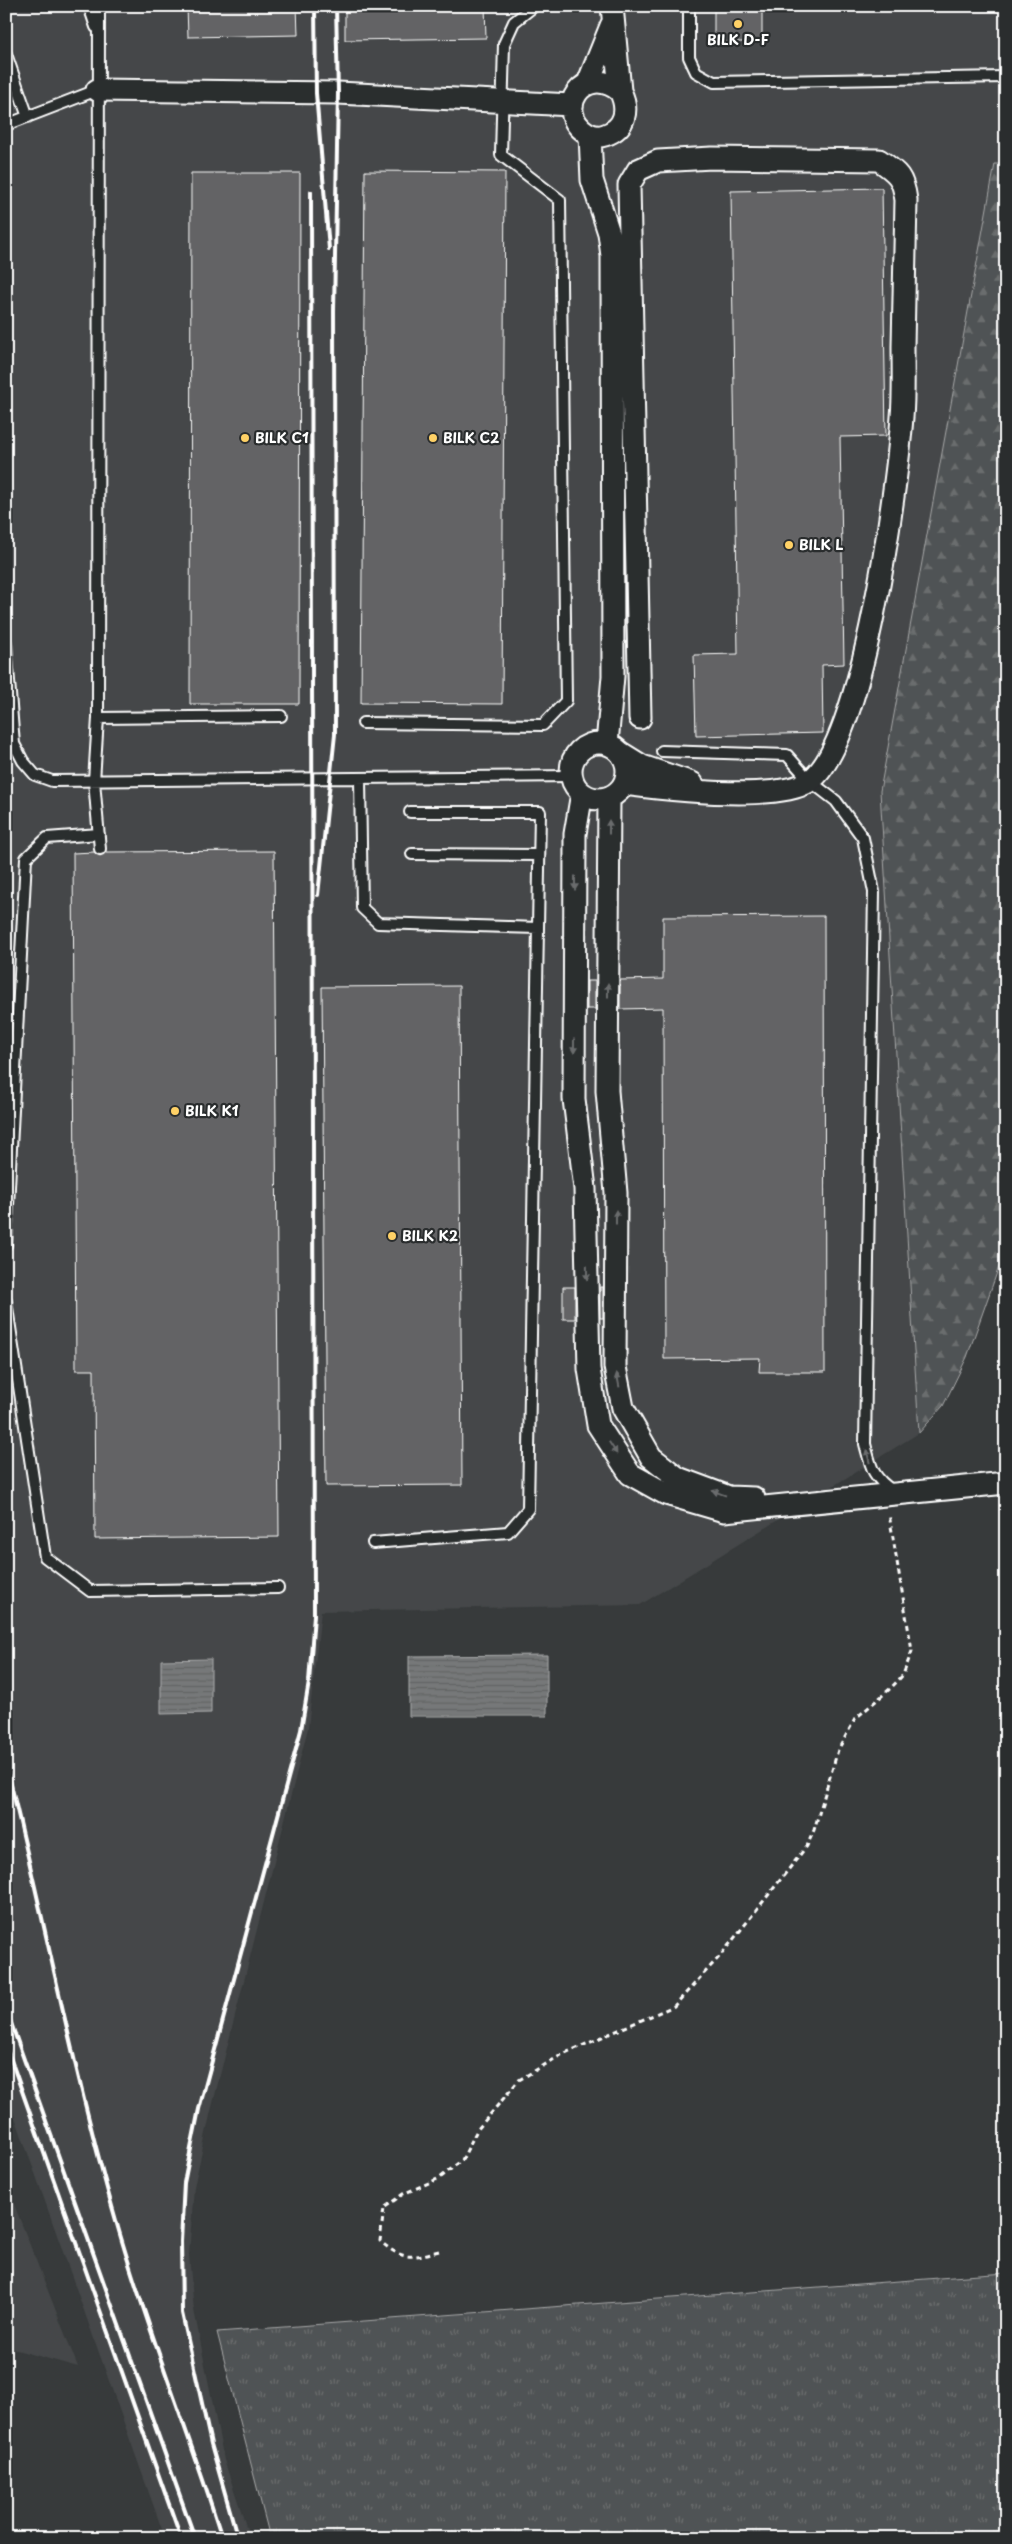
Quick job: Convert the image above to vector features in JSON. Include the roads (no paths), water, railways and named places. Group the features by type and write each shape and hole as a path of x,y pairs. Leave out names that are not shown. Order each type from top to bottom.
{"street":[{"path":"612,15 620,91 626,102 626,113 622,124 607,134 590,135 580,128 573,118 572,105 574,96 588,83 612,15"},
{"path":"588,83 600,81 611,84 620,91"},
{"path":"98,90 338,93 572,105"},
{"path":"590,135 592,180 609,233 612,256 614,748 627,768 617,790 608,1091 616,1193 615,1366 623,1408 650,1456 678,1478 729,1497 802,1502"},
{"path":"576,785 590,798 617,790 762,792 800,786 810,781 826,763 849,713 879,592 902,417 906,200 904,182 895,172 879,160 712,158 658,161 638,170 629,185 640,718"},
{"path":"726,792 675,778 642,766 614,748 588,744 574,757 576,785 574,1099 585,1189 588,1369 598,1424 630,1474 666,1494 724,1511 1006,1483"}],"lane":[{"path":"89,6 99,33"},
{"path":"99,6 98,718 94,781 100,849"},
{"path":"363,723 543,725 566,701 560,200 501,155 504,44 514,22 534,6"},
{"path":"689,6 689,57 696,72 714,82 1006,76"},
{"path":"6,54 28,117"},
{"path":"6,125 98,90"},
{"path":"6,643 14,744 23,761 35,775 52,781 360,779 576,785"},
{"path":"98,718 281,716"},
{"path":"662,751 787,755 810,781 836,801 863,838 874,892 865,1444 872,1472 891,1493"},
{"path":"360,779 362,908 378,923 538,928"},
{"path":"373,1543 508,1532 528,1509 540,812 410,812"},
{"path":"6,1245 26,858 47,838 99,834"},
{"path":"412,854 540,855"},
{"path":"6,1301 45,1557 90,1591 278,1588"}],"railway":[{"path":"315,6 316,93 329,249"},
{"path":"318,895 335,734 334,311 338,93 336,6"},
{"path":"236,2532 211,2444 182,2313 181,2241 184,2183 199,2109 301,1730 309,1682 314,1615 311,192"},
{"path":"6,1764 86,2110 101,2167 141,2303 222,2538"},
{"path":"6,2009 195,2538"},
{"path":"6,2046 181,2538"}],"place":[{"name":"BILK D-F","path":"738,24"},
{"name":"BILK C1","path":"245,438"},
{"name":"BILK C2","path":"433,438"},
{"name":"BILK L","path":"789,545"},
{"name":"BILK K1","path":"175,1111"},
{"name":"BILK K2","path":"392,1236"}]}
